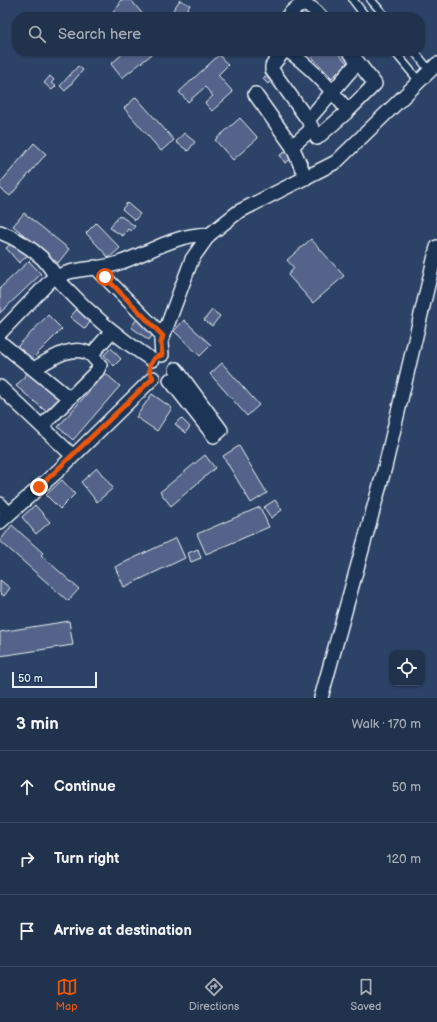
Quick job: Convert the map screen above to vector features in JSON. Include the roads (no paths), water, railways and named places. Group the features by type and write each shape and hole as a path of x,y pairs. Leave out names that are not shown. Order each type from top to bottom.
{"street":[{"path":"291,12 293,9 306,4 313,7 317,12"},
{"path":"277,56 272,66 272,70 310,125 317,138 348,111 375,84 353,56"},
{"path":"295,56 332,91 348,111"},
{"path":"292,146 310,125 332,91 358,62"},
{"path":"173,375 161,382 153,378 149,370 157,358 163,336 192,260 209,235 238,212 336,162 434,68"},
{"path":"255,94 292,146 306,178"},
{"path":"0,232 27,247 42,259 64,287 112,332 157,358 170,357 174,360 173,375 218,433"},
{"path":"0,333 56,277 74,270 117,264 182,237 197,234 209,235"},
{"path":"322,698 386,467 437,247"},
{"path":"96,267 163,336"},
{"path":"91,355 112,332"},
{"path":"0,342 68,398"},
{"path":"34,369 52,358 71,351 79,350 91,355 100,365 42,426"},
{"path":"2,511 73,456 153,378"},
{"path":"0,387 73,456"}],"lane":[{"path":"353,0 362,12"},
{"path":"371,0 382,12"},
{"path":"398,56 419,81"},
{"path":"420,56 434,68"}]}
